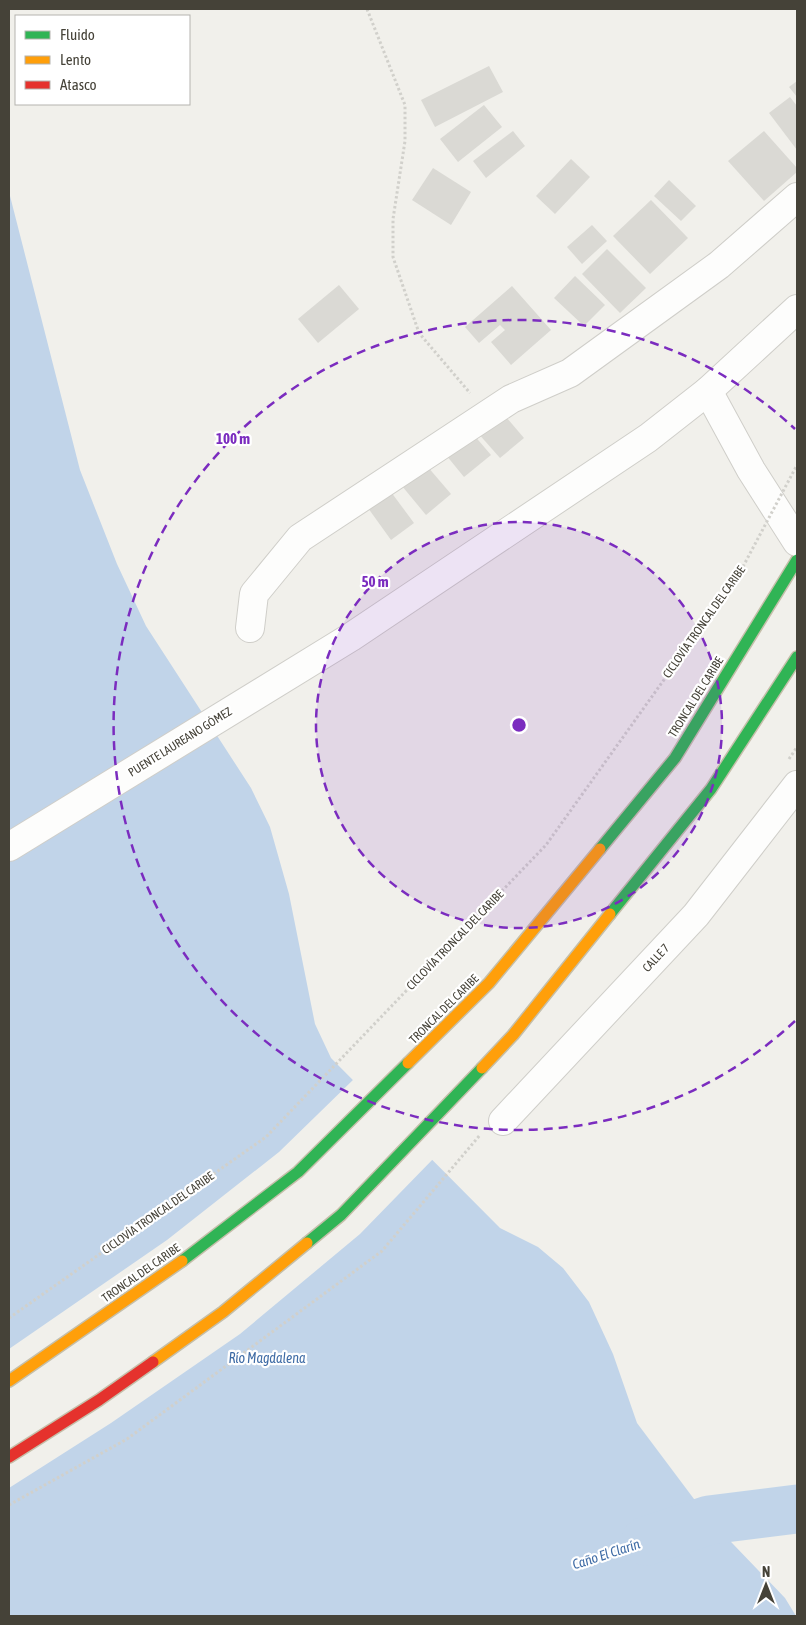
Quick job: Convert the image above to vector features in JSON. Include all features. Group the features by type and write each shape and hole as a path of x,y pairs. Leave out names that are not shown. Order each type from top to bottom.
{"highway":[{"name":"TRONCAL DEL CARIBE","path":"9,1381 180,1262 298,1172 489,984 675,758 797,560"},
{"path":"9,1457 99,1400 223,1312 341,1215 513,1035 711,789 797,657"}],"street":[{"path":"250,628 254,594 300,538 511,400 570,373 719,265 797,197"},
{"name":"PUENTE LAUREANO GÓMEZ","path":"9,847 351,637 648,438 708,391 797,309"},
{"path":"708,391 751,470 797,542"},
{"name":"CALLE 7","path":"503,1121 696,915 797,784"}],"path":[{"path":"367,9 405,105 405,141 393,219 393,256 419,333 472,396 511,400"},
{"name":"CICLOVÍA TRONCAL DEL CARIBE","path":"9,1318 266,1137 546,845 738,576 797,466"}],"water":[{"name":"Río Magdalena","path":"9,192 80,470 117,564 146,626 251,788 270,827 289,894 315,1024 331,1058 500,1228 538,1247 563,1268 589,1302 613,1354 637,1423 709,1519 785,1598 796,1616 9,1616"}],"pier":[{"path":"355,1078 434,1158 360,1234 240,1334 111,1423 9,1488 9,1349 167,1240 279,1152"}],"building":[{"path":"489,66 503,92 435,127 421,100"},
{"path":"797,81 797,97 789,87"},
{"path":"790,97 797,106 797,150 769,113"},
{"path":"484,105 502,127 458,162 440,139"},
{"path":"513,131 525,146 486,178 473,161"},
{"path":"764,131 797,168 797,172 764,201 728,161"},
{"path":"571,159 590,177 555,214 536,196"},
{"path":"433,168 471,192 451,225 412,200"},
{"path":"669,180 696,206 681,221 654,196"},
{"path":"651,200 688,238 650,274 613,236"},
{"path":"592,225 607,241 582,264 567,247"},
{"path":"607,249 646,288 620,313 582,274"},
{"path":"575,276 605,305 584,326 554,298"},
{"path":"339,285 359,309 318,343 298,319"},
{"path":"512,286 551,330 511,365 491,342 505,330 500,325 479,343 465,327"},
{"path":"501,411 524,438 500,458 477,432"},
{"path":"473,434 491,455 464,477 446,455"},
{"path":"427,466 451,494 426,515 402,486"},
{"path":"391,492 414,523 391,540 368,508"}],"waterway":[{"name":"Caño El Clarín","path":"646,1541 709,1520 797,1509"}],"traffic: fast":[{"path":"600,849 675,758 797,560"},
{"path":"610,914 711,789 797,657"},
{"path":"182,1261 298,1172 408,1063"},
{"path":"307,1243 341,1215 482,1068"}],"traffic: slow":[{"path":"408,1063 489,983 600,849"},
{"path":"482,1068 513,1035 610,914"},
{"path":"153,1362 223,1312 307,1243"},
{"path":"9,1381 182,1261"}],"traffic: jam":[{"path":"9,1457 99,1400 153,1362"}]}
